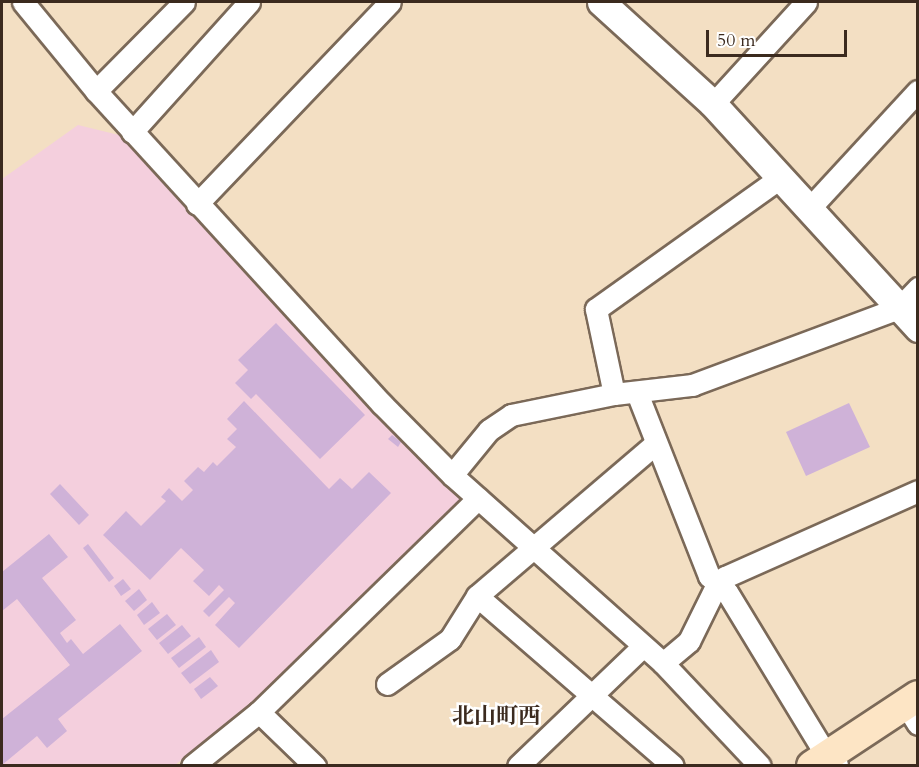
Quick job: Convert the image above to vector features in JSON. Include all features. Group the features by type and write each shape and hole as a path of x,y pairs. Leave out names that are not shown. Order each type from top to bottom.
{"main road":[{"path":"825,762 914,708"}],"street":[{"path":"23,2 96,91 197,204 452,475 663,663 760,765"},
{"path":"96,91 184,2"},
{"path":"132,132 249,2"},
{"path":"197,204 390,2"},
{"path":"713,104 806,2"},
{"path":"605,3 713,104 918,328"},
{"path":"808,210 918,91"},
{"path":"614,394 596,309 781,177"},
{"path":"452,475 489,430 511,415 614,394 692,385 899,308 918,288"},
{"path":"637,393 655,444 682,501 708,576 727,592 825,762"},
{"path":"387,684 450,639 477,596 655,444"},
{"path":"663,663 689,641 717,584 918,491"},
{"path":"192,765 259,712 477,498"},
{"path":"477,596 592,699 673,765"},
{"path":"518,765 592,699 643,645"},
{"path":"259,712 315,765"}],"shaded area":[{"path":"78,125 127,137 296,328 462,494 462,501 266,693 175,765 2,765 2,179"}],"building":[{"path":"276,323 365,415 320,459 256,394 251,399 235,383 248,370 238,360"},
{"path":"244,401 329,489 340,478 352,489 369,472 391,493 239,648 215,625 235,603 229,597 209,617 203,611 224,590 219,585 209,596 193,581 204,570 181,548 150,580 103,535 126,511 141,526 166,501 161,497 169,488 182,501 193,490 184,481 198,467 204,472 213,462 217,466 236,447 227,439 237,429 227,419"},
{"path":"849,403 870,447 806,476 786,432"},
{"path":"392,435 401,442 398,447 388,439"},
{"path":"60,484 89,515 79,525 50,494"},
{"path":"49,534 68,557 42,578 76,620 60,633 67,643 71,639 83,654 120,624 142,651 58,719 67,731 47,748 37,736 2,765 2,719 70,665 17,599 2,611 2,572"},
{"path":"88,544 114,578 109,582 83,548"},
{"path":"123,579 131,589 121,596 114,586"},
{"path":"139,589 147,600 134,611 125,601"},
{"path":"152,602 160,613 144,625 137,615"},
{"path":"167,614 176,625 157,640 148,629"},
{"path":"182,625 191,636 168,654 159,643"},
{"path":"199,637 206,647 179,668 171,658"},
{"path":"211,650 219,662 190,684 181,673"},
{"path":"210,677 218,686 201,699 194,689"}],"district":[{"name":"北山町西","path":"496,717"}]}
